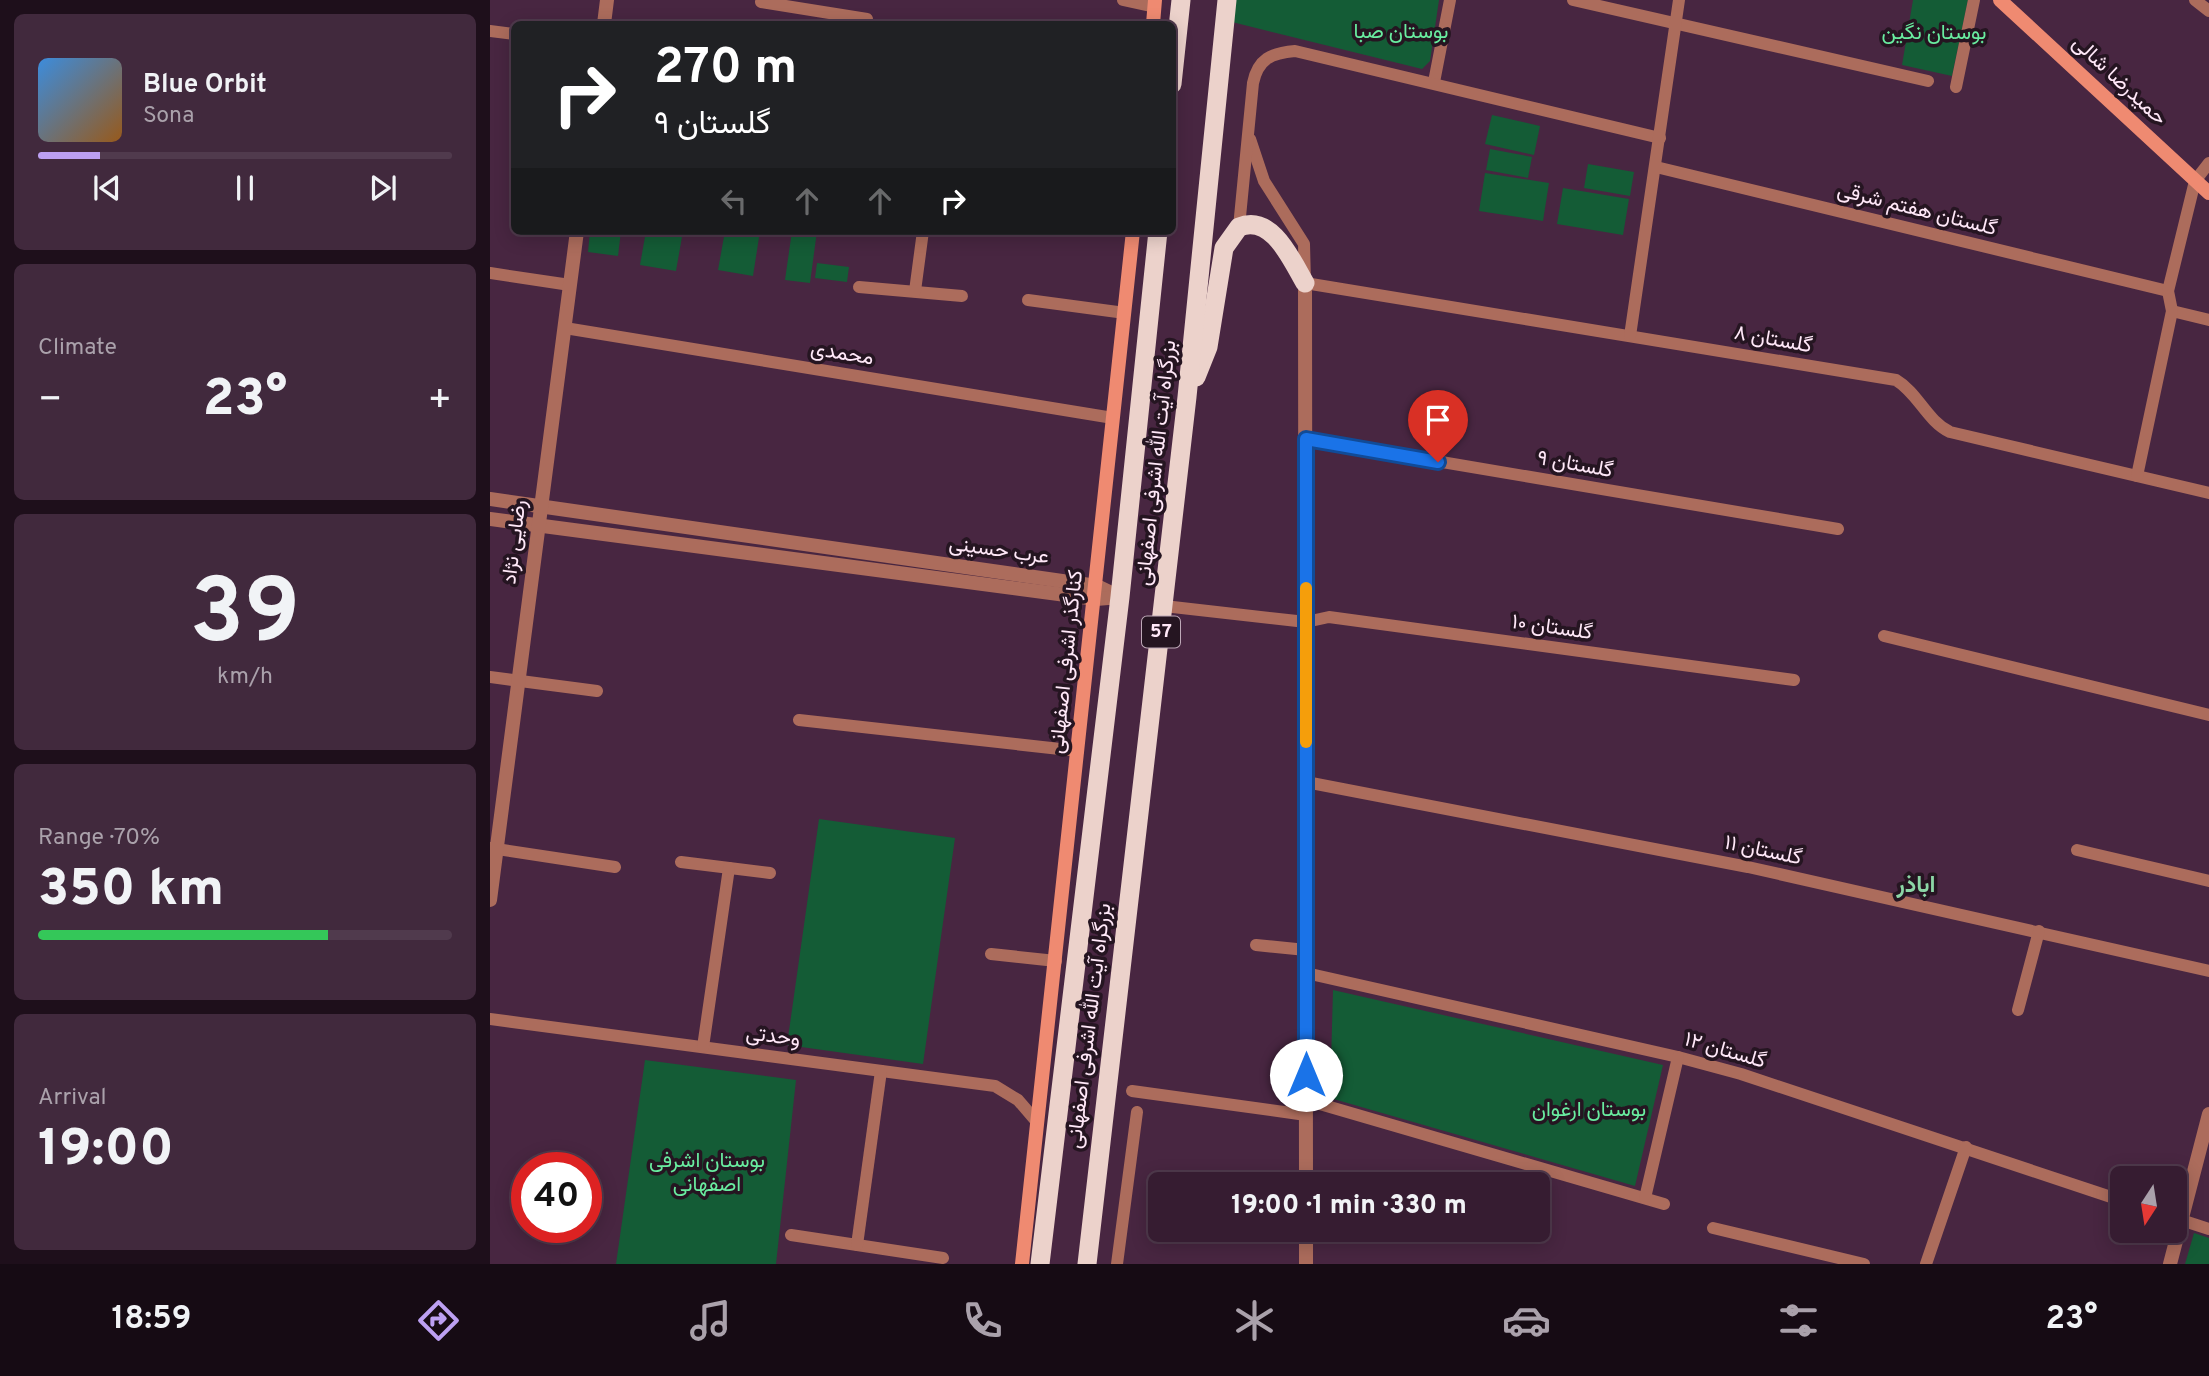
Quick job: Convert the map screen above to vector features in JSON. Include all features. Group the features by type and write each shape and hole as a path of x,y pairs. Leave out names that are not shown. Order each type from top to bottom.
{"highway":[{"path":"1176,47 1181,0"},
{"name":"بزرگراه آیت الله اشرفی اصفهانی","path":"1087,1264 1164,606 1227,0"},
{"path":"1187,397 1208,347 1224,248 1239,227 1253,225 1270,232 1282,244 1305,282"},
{"name":"بزرگراه آیت الله اشرفی اصفهانی","path":"1040,1264 1049,1099 1120,597 1158,235"}],"main road":[{"name":"حمیدرضا شالی","path":"2000,0 2209,193"},
{"name":"کنارگذر اشرفی اصفهانی","path":"1022,1264 1037,1122 1049,1099 1056,961 1133,235"}],"street":[{"path":"604,21 607,0"},
{"path":"1123,0 1155,4"},
{"path":"1434,82 1450,0"},
{"path":"1573,0 1928,81"},
{"path":"1630,336 1679,0"},
{"path":"1956,87 1974,0"},
{"path":"2195,0 2209,11"},
{"path":"761,2 867,19"},
{"path":"809,21 811,9"},
{"path":"490,31 511,34"},
{"path":"1239,227 1256,70 1275,52 1295,51 1434,82 1660,138"},
{"path":"1250,139 1264,181 1304,244 1306,1172"},
{"path":"2137,476 2172,311 2168,291 2195,181 2209,163"},
{"name":"گلستان هفتم شرقی","path":"1656,167 2168,291"},
{"name":"رضایی نژاد","path":"490,900 493,848 539,527 576,235"},
{"path":"915,291 922,235"},
{"path":"490,273 570,285"},
{"name":"گلستان ٨","path":"1305,282 1896,380 1907,387 1938,426 1950,432 2209,493"},
{"path":"859,287 962,296"},
{"path":"1028,300 1125,313"},
{"path":"2172,311 2209,320"},
{"name":"محمدی","path":"565,328 1113,418"},
{"name":"گلستان ۹","path":"1306,439 1838,529"},
{"name":"عرب حسینی","path":"490,499 1120,597"},
{"name":"عرب حسینی","path":"490,519 1096,593"},
{"name":"گلستان ۱۰","path":"1164,606 1306,622 1329,617 1794,680"},
{"path":"1884,636 2209,715"},
{"path":"490,677 597,691"},
{"path":"799,720 1079,751"},
{"name":"گلستان ۱۱","path":"1306,782 1748,867 2209,971"},
{"path":"493,848 615,867"},
{"path":"2077,850 2209,881"},
{"path":"681,862 770,873"},
{"path":"703,1047 729,868"},
{"path":"2018,1010 2039,931"},
{"path":"1256,945 1306,950"},
{"path":"991,954 1056,961"},
{"name":"گلستان ۱۲","path":"1306,974 1678,1057 1966,1147 2110,1196"},
{"name":"وحدتی","path":"490,1019 995,1086 1018,1100 1037,1122"},
{"path":"1645,1198 1678,1057"},
{"path":"857,1245 881,1071"},
{"path":"1132,1091 1306,1107 1664,1204"},
{"path":"1116,1264 1137,1112"},
{"path":"2188,1188 2209,1114"},
{"path":"1926,1264 1966,1147"},
{"path":"2188,1223 2209,1229"},
{"path":"1713,1228 1864,1264"},
{"path":"791,1235 943,1258"},
{"path":"1306,1242 1306,1264"},
{"path":"2170,1264 2174,1243"}],"green space":[{"name":"بوستان صبا","path":"1235,0 1439,0 1430,61 1422,69 1232,22"},
{"name":"بوستان نگین","path":"1913,0 1968,0 1952,76 1902,65"},
{"path":"1492,115 1540,126 1534,155 1485,144"},
{"path":"1490,149 1532,157 1528,178 1486,170"},
{"path":"1588,164 1634,172 1630,196 1584,188"},
{"path":"1485,173 1549,183 1543,221 1479,211"},
{"path":"1563,188 1629,199 1623,235 1557,224"},
{"path":"590,235 621,235 618,256 588,252"},
{"path":"645,235 682,235 676,271 640,265"},
{"path":"724,235 759,235 753,276 718,270"},
{"path":"791,235 816,235 810,283 785,280"},
{"path":"817,263 849,267 847,282 815,278"},
{"path":"819,819 955,838 923,1064 787,1045"},
{"name":"بوستان ارغوان","path":"1333,990 1663,1065 1635,1186 1330,1098"},
{"name":"بوستان اشرفی اصفهانی","path":"645,1060 796,1080 776,1264 616,1264"},
{"path":"2194,1233 2209,1238 2209,1264 2185,1264"}],"slow traffic":[{"path":"1306,588 1306,742"}],"district":[{"name":"اباذر","path":"1916,886"}],"route":[{"path":"1306,1075 1306,439 1438,462"}]}
